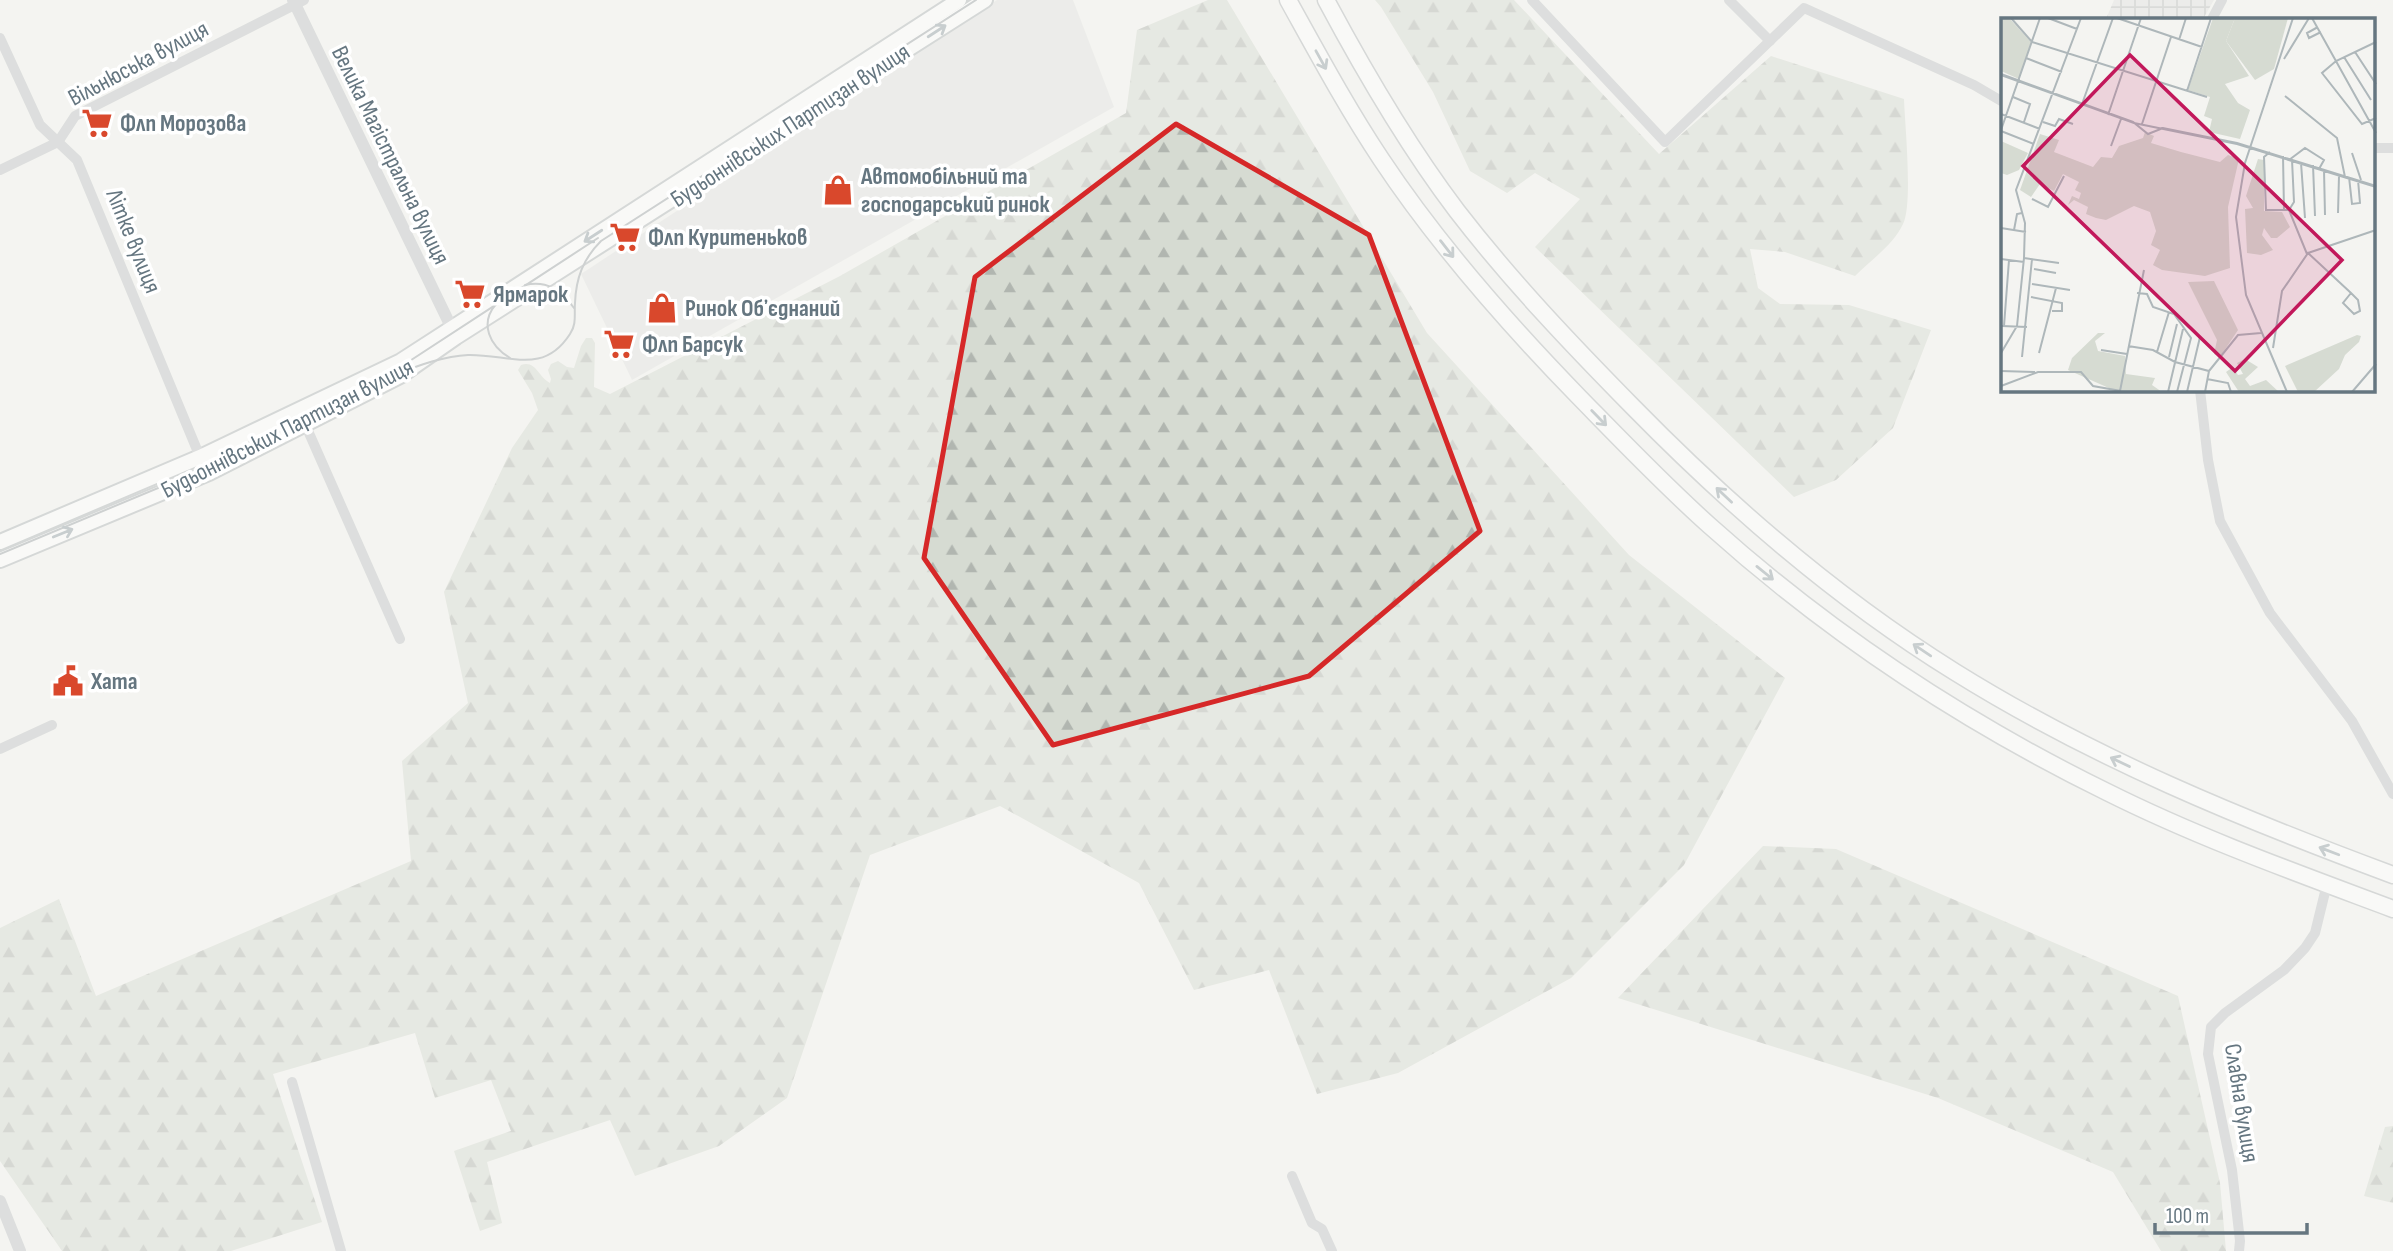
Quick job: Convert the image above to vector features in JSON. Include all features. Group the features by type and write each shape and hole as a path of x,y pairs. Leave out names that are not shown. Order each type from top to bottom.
{"main road":[{"name":"Будьоннівських Партизан вулиця","path":"0,559 209,473 400,376 453,332 959,0"},
{"name":"Будьоннівських Партизан вулиця","path":"0,542 200,457 401,361 453,332 985,0"},
{"path":"1288,0 1329,75 1381,160 1473,282 1644,465 1710,527 1838,630 1936,696 2023,748 2119,798 2213,839 2393,909"},
{"path":"1326,0 1356,56 1410,144 1497,261 1553,325 1666,441 1789,552 1849,600 1954,672 2036,719 2203,800 2393,875"}],"street":[{"path":"1532,0 1665,142 1770,41 1803,4 1974,85 2001,102"},
{"path":"1729,0 1770,41"},
{"path":"2213,18 2222,0"},
{"name":"Велика Магістральна вулиця","path":"297,1 453,332"},
{"name":"Вільнюська вулиця","path":"0,170 58,142 75,116 297,1"},
{"name":"Літке вулиця","path":"0,38 40,125 78,160 200,457 209,473"},
{"path":"2200,392 2208,460 2220,521 2270,612 2352,721 2393,794"},
{"path":"305,424 400,639"},
{"path":"0,749 52,725"},
{"name":"Славна вулиця","path":"2239,1251 2232,1170 2208,1054 2211,1027 2225,1013 2284,970 2305,948 2315,933 2327,884"},
{"path":"292,1082 341,1251"},
{"path":"1292,1177 1312,1223 1322,1229 1332,1251"},
{"path":"0,1201 20,1251"}],"highlighted area":[{"path":"1176,124 1369,235 1480,531 1309,676 1053,745 924,558 975,277"}],"shaded area":[{"name":"Автомобільний та господарський ринок","path":"997,0 1073,0 1114,107 632,380 581,274"},
{"path":"2114,0 2214,0 2204,18 2106,18"}],"green space":[{"path":"1208,0 1227,0 1427,333 1629,555 1785,678 1684,865 1571,978 1398,1073 1317,1094 1269,970 1194,990 1139,883 1000,806 870,855 787,1098 719,1146 635,1176 610,1120 487,1162 502,1223 480,1231 454,1151 511,1131 491,1080 435,1098 415,1033 273,1074 322,1222 231,1251 62,1251 0,1161 0,928 59,899 96,996 411,861 402,761 468,703 444,592 512,448 538,410 532,393 518,370 521,365 534,367 550,383 548,370 551,364 558,361 574,368 581,346 586,338 592,338 595,343 594,387 610,394 840,276 1126,113 1137,30"},
{"path":"1375,0 1514,0 1659,154 1771,56 1904,99 1908,183 1906,214 1899,231 1881,252 1855,276 1785,252 1750,249 1758,288 1780,304 1849,305 1931,330 1893,428 1836,480 1794,497 1535,247 1580,199 1535,173 1507,193 1470,171 1433,92"},
{"path":"1763,846 1836,849 2178,996 2220,1183 2226,1251 2161,1251 2113,1172 1938,1098 1618,998"},
{"path":"2393,1126 2393,1203 2364,1196 2385,1127"}],"tram line":[{"path":"0,554 206,468 410,369 458,356 524,360 548,355 560,347 572,330 579,277 589,255 601,241 976,0"},
{"path":"402,366 598,238"},
{"path":"525,285 547,285 564,296 574,308"},
{"path":"496,304 488,319 489,334 497,347 510,358"}],"place":[{"name":"Флп Морозова","path":"97,123"},
{"name":"Автомобільний та господарський ринок","path":"838,190"},
{"name":"Флп Куритеньков","path":"625,237"},
{"name":"Ярмарок","path":"470,294"},
{"name":"Ринок Обʼєднаний","path":"662,308"},
{"name":"Флп Барсук","path":"619,344"},
{"name":"Хата","path":"68,681"}]}
